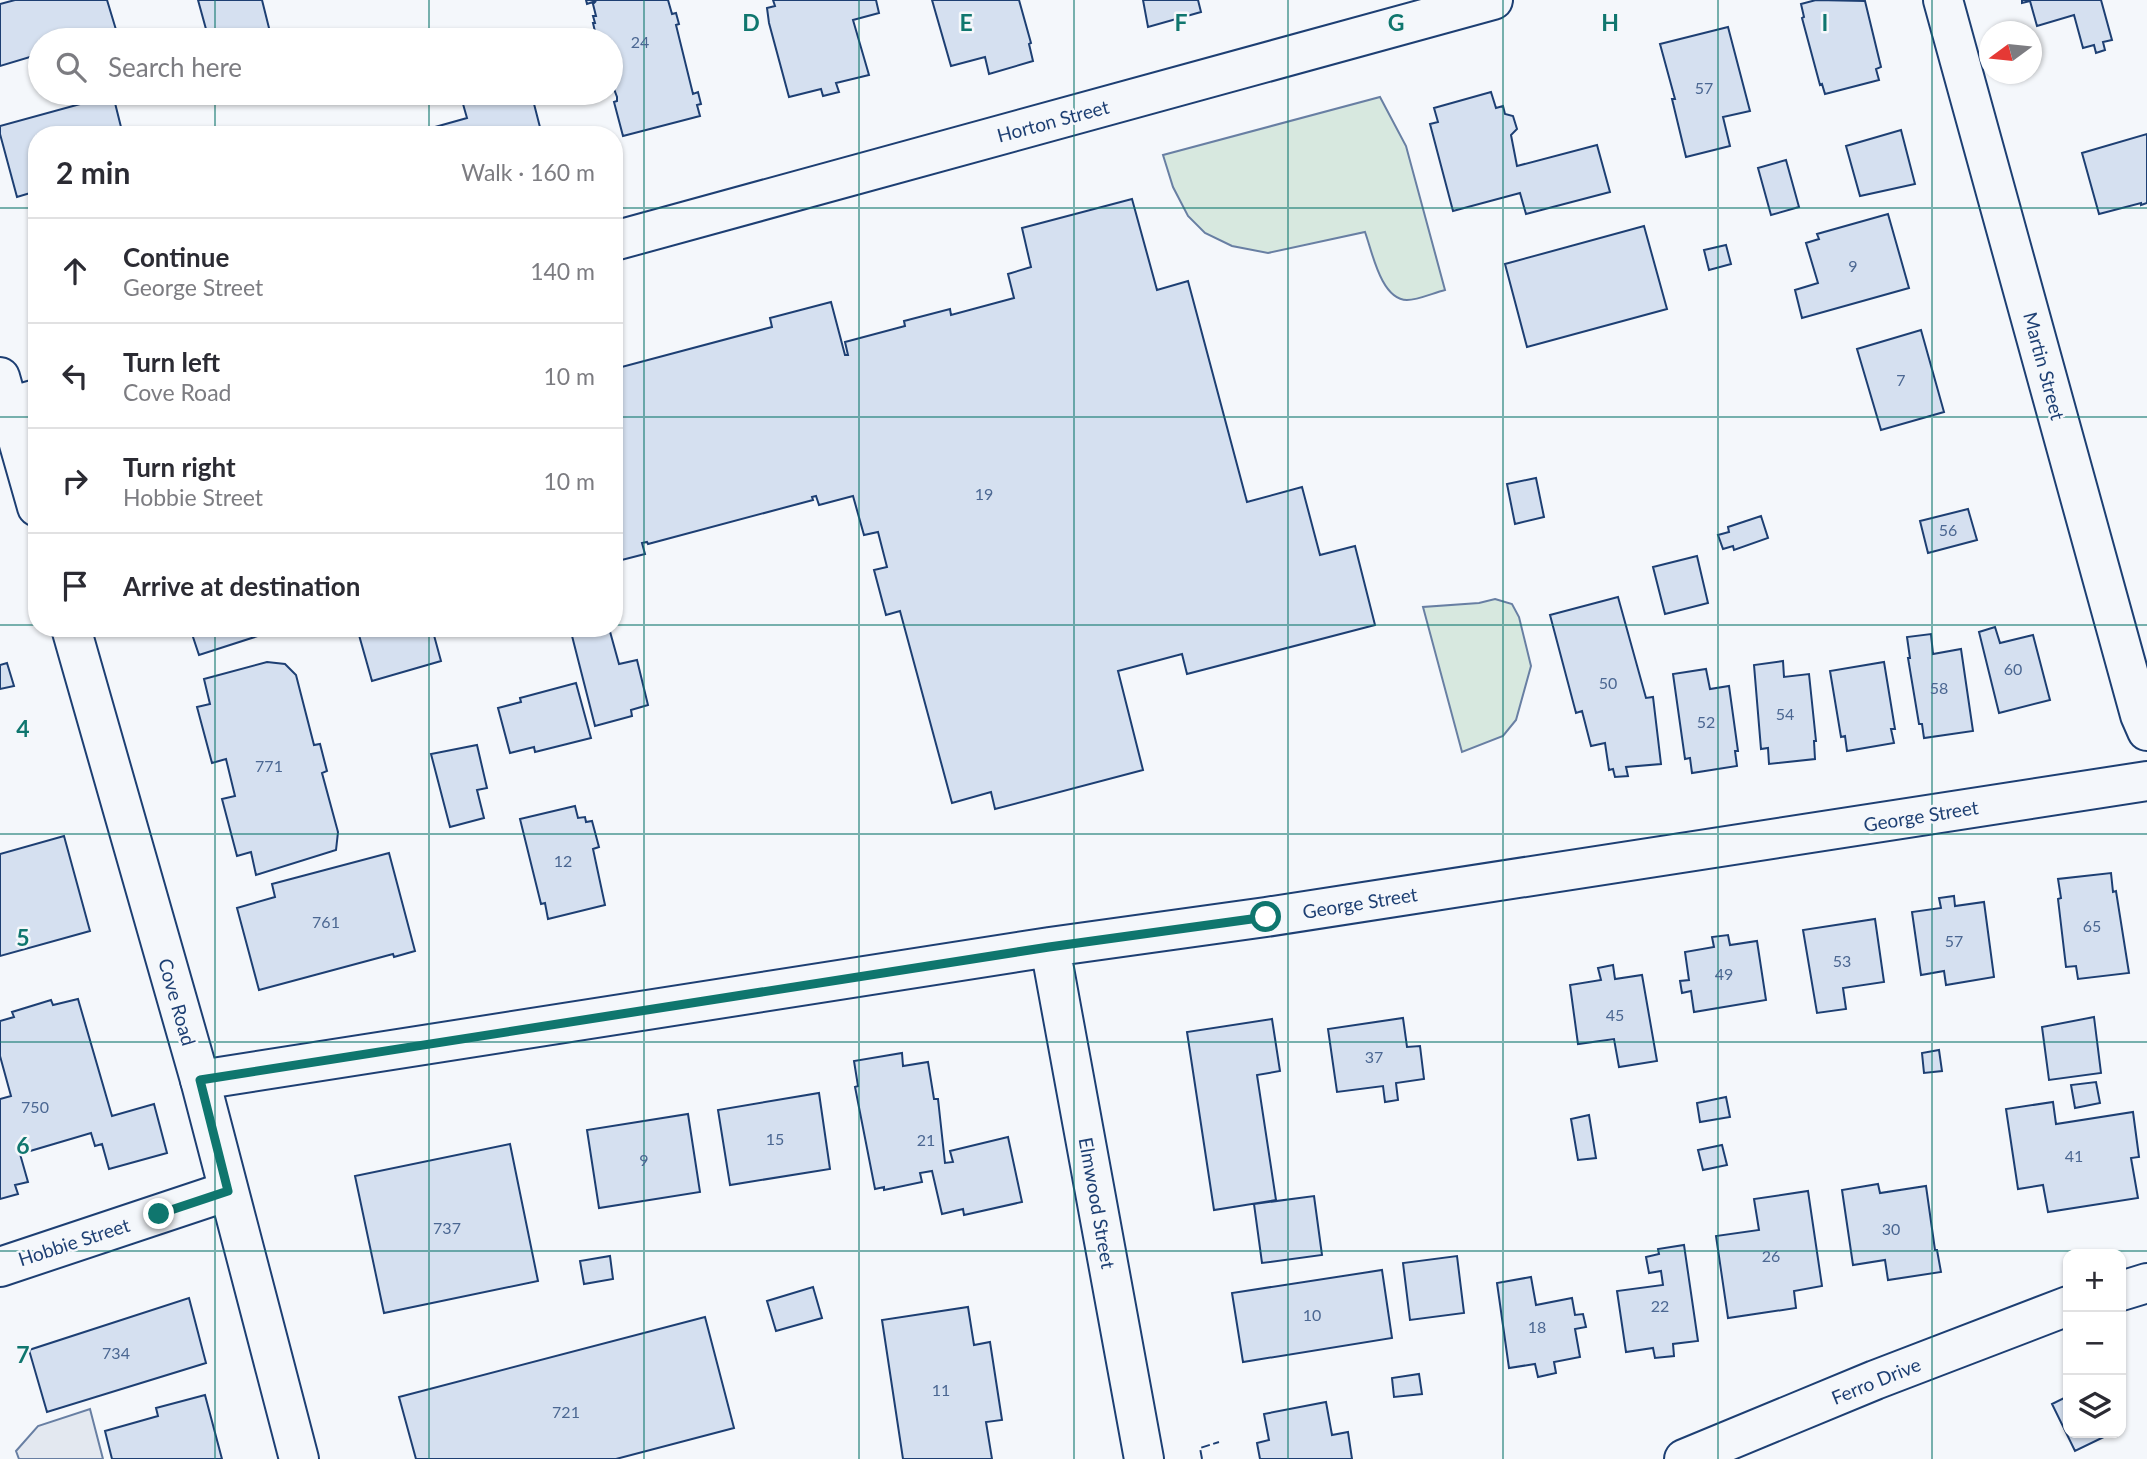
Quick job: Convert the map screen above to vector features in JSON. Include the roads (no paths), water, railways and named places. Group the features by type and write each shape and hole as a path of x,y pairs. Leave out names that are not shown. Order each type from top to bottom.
{"street":[{"name":"Horton Street","path":"623,239 1493,0"},
{"name":"Martin Street","path":"1943,0 2140,715 2147,731"},
{"path":"15,394 28,461"},
{"name":"Cove Road","path":"74,637 200,1080 299,1459"},
{"name":"George Street","path":"200,1080 1049,947 1266,917 2147,781"},
{"name":"Elmwood Street","path":"1049,947 1144,1459"},
{"name":"Hobbie Street","path":"0,1266 228,1191"},
{"path":"2126,1289 2147,1283"},
{"name":"Ferro Drive","path":"1684,1459 1875,1380 2063,1308"}]}
